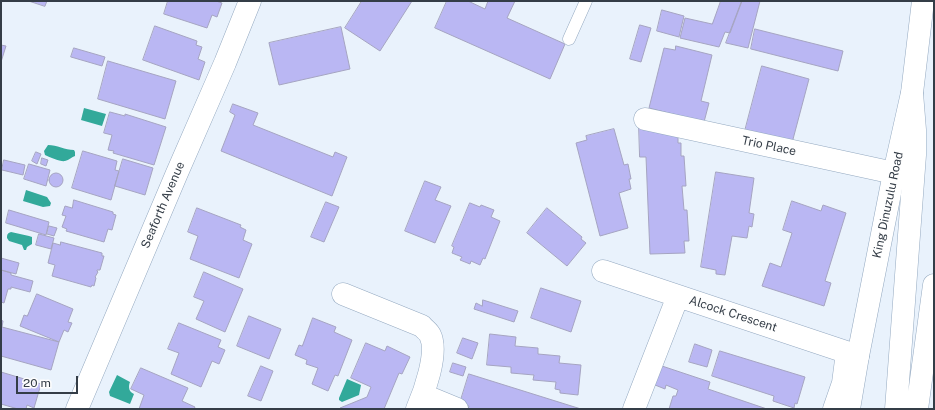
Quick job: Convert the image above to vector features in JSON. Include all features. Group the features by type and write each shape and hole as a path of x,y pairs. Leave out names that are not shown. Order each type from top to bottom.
{"main road":[{"name":"Seaforth Avenue","path":"77,409 250,1"},
{"name":"King Dinuzulu Road","path":"849,409 852,354 912,93 923,1"},
{"path":"896,409 915,155 915,130 912,93"},
{"name":"Trio Place","path":"645,119 894,174"},
{"path":"603,271 678,296"},
{"path":"917,409 934,285"},
{"path":"343,294 422,326 430,336 433,347 431,367 420,402 457,409"},
{"name":"Alcock Crescent","path":"634,409 678,296 852,354"},
{"path":"834,409 852,354"}],"lane":[{"path":"569,39 586,1"}],"shaded area":[{"path":"84,108 106,114 102,126 81,120"},
{"path":"48,145 74,150 75,156 66,161 49,157 45,155 44,151"},
{"path":"26,190 47,197 51,203 50,206 43,207 23,201"},
{"path":"11,232 32,237 32,244 24,250 22,245 9,241 7,236 8,233"},
{"path":"117,375 130,382 129,389 134,394 130,404 110,396 109,392"},
{"path":"347,379 361,385 359,395 342,402 339,398"}],"building":[{"path":"29,1 47,1 45,6"},
{"path":"168,1 216,1 222,3 217,17 212,15 207,28 164,14"},
{"path":"362,1 412,1 380,51 345,28"},
{"path":"447,1 468,1 485,9 488,1 515,1 507,18 565,44 550,79 435,28"},
{"path":"721,1 742,1 730,33 725,32 719,47 680,38 685,18 712,24"},
{"path":"742,1 760,1 748,48 726,43"},
{"path":"662,10 684,16 679,37 657,31"},
{"path":"640,25 651,28 641,62 630,59"},
{"path":"155,26 197,41 196,45 202,47 198,59 205,62 199,80 143,60"},
{"path":"341,27 350,69 279,85 269,43"},
{"path":"755,29 843,51 838,71 751,49"},
{"path":"1,45 6,46 1,62"},
{"path":"676,46 712,55 701,101 709,103 704,122 649,108 664,48 675,50"},
{"path":"74,48 105,57 102,66 71,57"},
{"path":"108,61 176,81 165,119 98,99"},
{"path":"762,66 809,79 792,143 745,131"},
{"path":"233,104 258,113 253,125 333,157 335,152 347,157 332,196 221,151 235,115 230,112"},
{"path":"110,112 125,116 125,114 166,127 154,165 113,153 114,151 108,150 112,135 104,133"},
{"path":"639,127 678,135 678,143 681,143 681,156 684,156 686,186 682,186 684,210 687,210 689,241 684,241 685,253 650,254 646,157 640,157"},
{"path":"614,129 624,165 628,164 631,179 629,179 631,189 619,193 628,228 600,236 576,143 587,140 586,136"},
{"path":"83,151 117,161 115,170 119,171 111,200 72,188"},
{"path":"36,152 41,154 37,164 32,161"},
{"path":"42,158 48,160 46,166 41,164"},
{"path":"123,159 153,168 145,195 115,186"},
{"path":"4,160 25,165 23,175 2,170"},
{"path":"29,164 50,170 46,186 24,179"},
{"path":"716,172 754,178 749,213 754,214 752,227 749,226 747,238 732,236 725,275 716,274 716,270 701,267"},
{"path":"56,173 61,175 63,180 61,185 56,187 51,185 49,180 51,175"},
{"path":"425,181 441,187 435,200 451,206 435,243 405,231"},
{"path":"74,200 113,212 113,214 116,215 112,230 108,229 104,242 66,231 67,229 62,227 66,216 62,215 65,206 72,208"},
{"path":"792,201 821,211 823,205 846,213 825,281 831,283 824,306 762,286 770,263 781,267 792,233 783,230"},
{"path":"326,202 339,207 324,242 311,237"},
{"path":"470,203 494,210 491,217 500,221 485,259 483,258 480,265 471,261 470,264 460,260 462,257 452,253 454,247 452,246"},
{"path":"197,208 241,225 240,227 246,230 243,240 252,244 239,278 190,259 198,236 188,232"},
{"path":"547,208 582,237 581,239 586,243 567,266 527,233"},
{"path":"9,210 49,222 46,235 6,223"},
{"path":"49,226 57,228 54,236 47,234"},
{"path":"39,234 54,238 51,249 36,245"},
{"path":"61,242 102,253 102,256 104,256 100,270 97,270 98,272 95,277 94,286 92,285 91,287 52,276 55,265 48,263 53,243 60,245"},
{"path":"1,258 19,263 16,274 1,270"},
{"path":"1,270 11,273 11,275 33,281 30,292 11,287 11,289 8,289 4,303 1,302"},
{"path":"204,272 243,289 225,332 196,319 204,301 194,297"},
{"path":"541,288 581,301 571,332 531,318"},
{"path":"37,294 73,309 68,322 72,323 68,332 64,330 59,342 20,326 24,315 27,316"},
{"path":"483,300 518,311 514,322 474,309 476,303 482,306"},
{"path":"249,316 281,329 269,359 237,346"},
{"path":"313,318 336,327 334,332 352,340 338,376 335,375 328,391 312,384 318,368 306,364 307,360 295,355 299,345 302,346"},
{"path":"1,320 3,321 2,327 59,342 51,370 1,356"},
{"path":"179,323 221,340 218,347 225,350 219,364 212,361 201,387 171,374 179,353 168,349"},
{"path":"490,334 516,337 515,346 538,348 538,354 560,356 559,363 581,365 578,395 560,393 560,390 555,389 556,382 533,380 534,375 511,373 511,367 487,365"},
{"path":"463,338 478,343 472,359 457,353"},
{"path":"366,343 385,351 387,346 410,357 402,374 399,373 384,409 341,409 340,408 367,397 371,387 351,378"},
{"path":"695,344 712,350 707,367 689,362"},
{"path":"720,351 805,377 797,404 795,403 794,408 773,401 774,396 712,376"},
{"path":"453,363 466,367 463,376 450,372"},
{"path":"261,366 273,371 261,401 248,396"},
{"path":"662,366 710,382 708,389 767,409 669,409 673,396 676,396 678,390 666,385 665,389 655,385"},
{"path":"141,368 188,388 182,401 195,407 194,409 139,409 144,395 131,389"},
{"path":"1,372 41,384 34,408 27,405 26,409 18,409 1,404"},
{"path":"469,374 581,409 468,409 469,406 460,403"}]}
